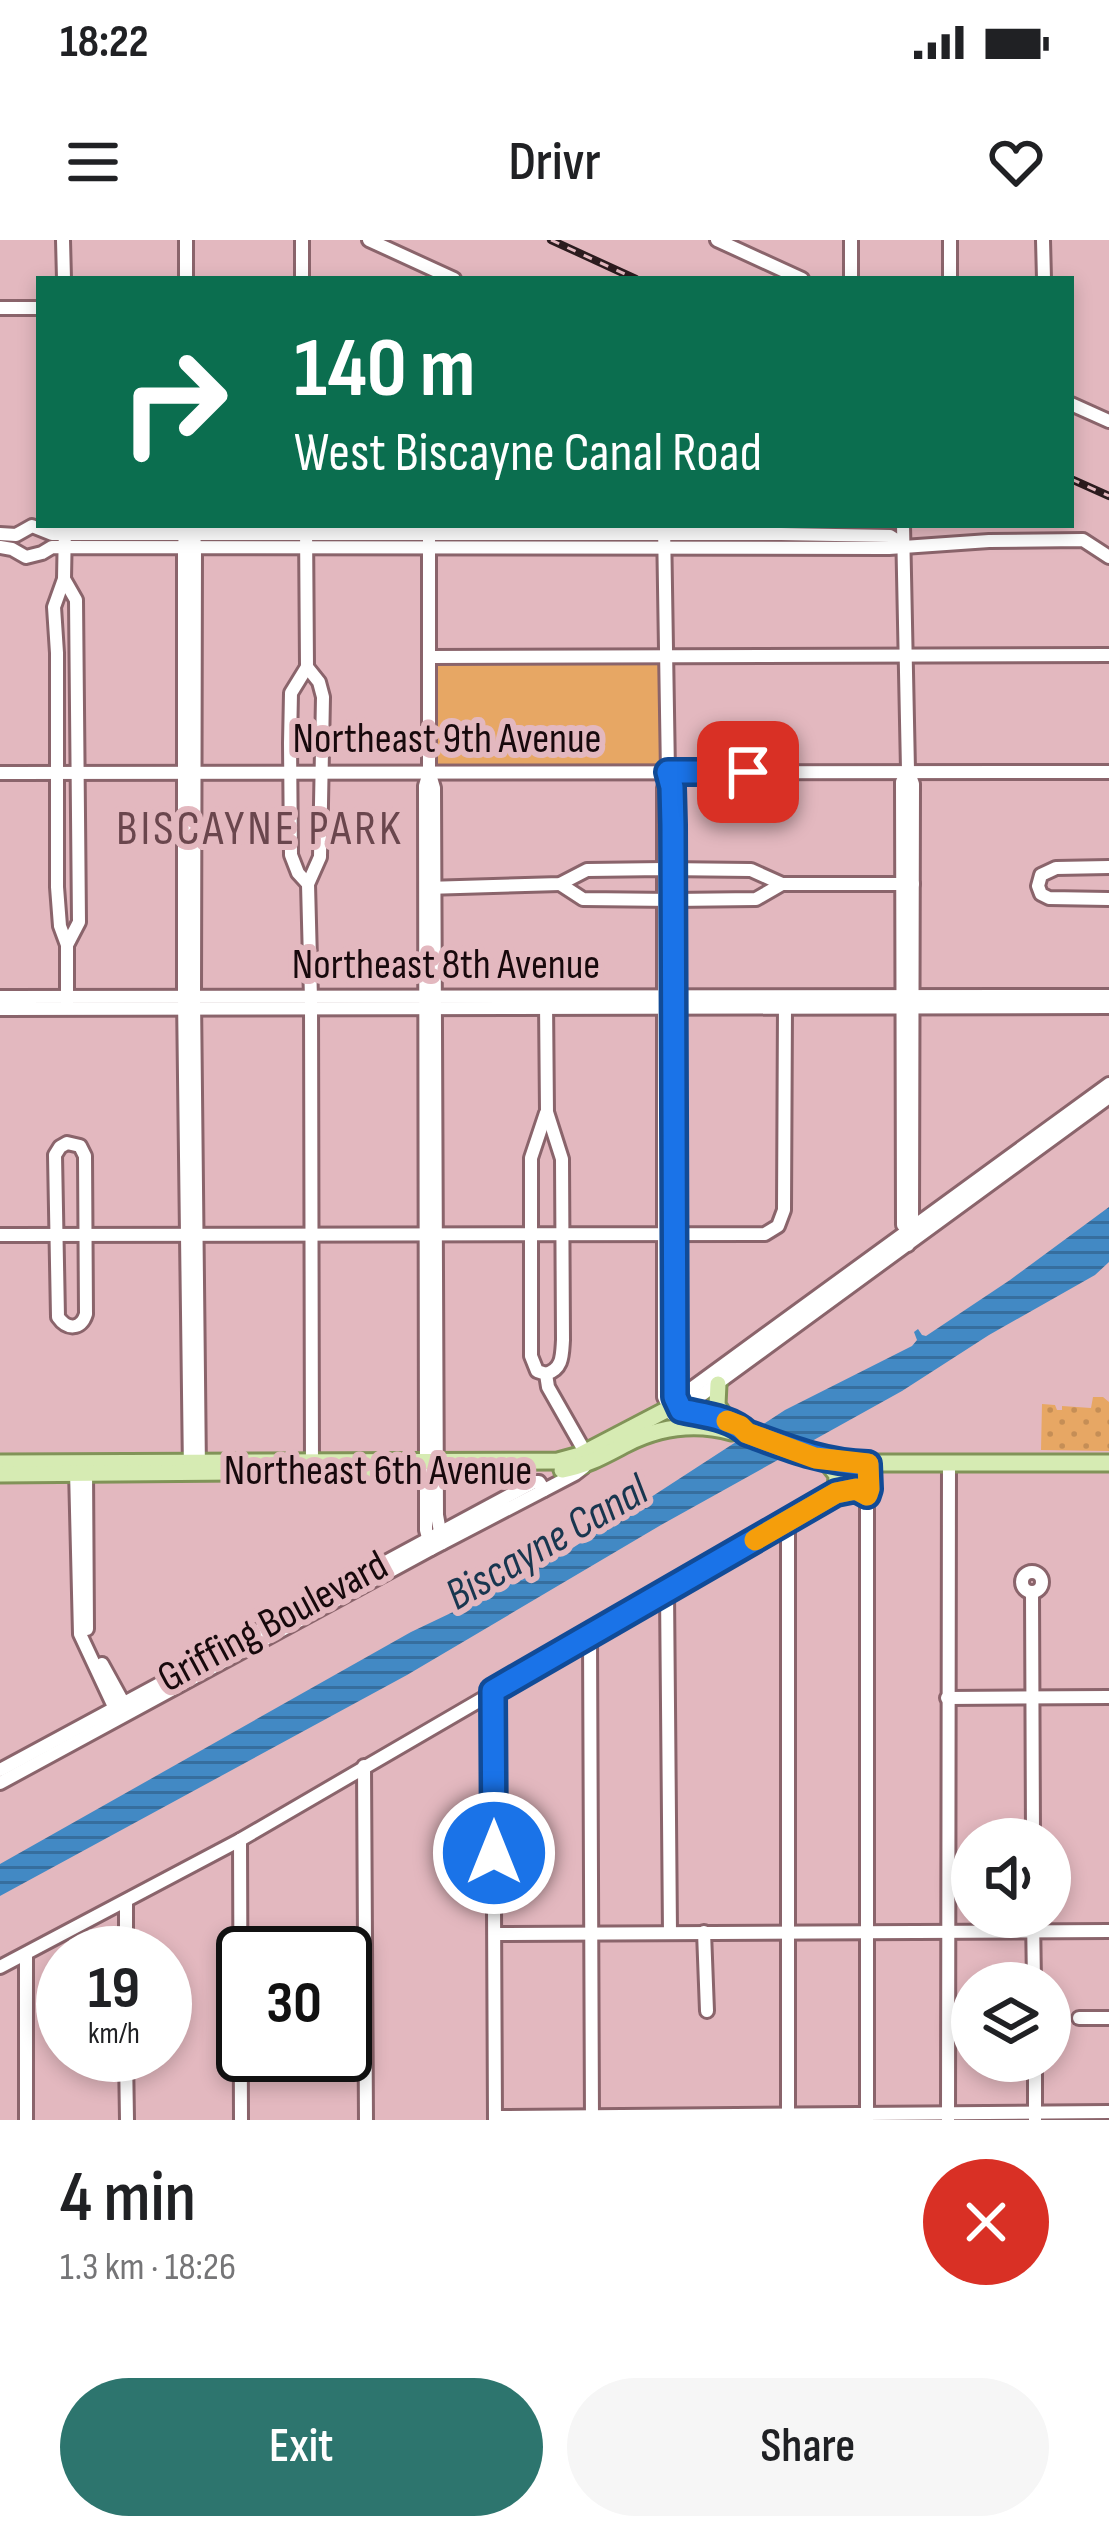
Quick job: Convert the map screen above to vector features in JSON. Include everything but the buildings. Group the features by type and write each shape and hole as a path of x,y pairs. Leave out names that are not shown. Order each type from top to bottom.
{"main road":[{"path":"718,1384 717,1407 728,1422"},
{"name":"Northeast 6th Avenue","path":"431,1466 561,1470 640,1437 672,1413"},
{"path":"672,1413 728,1422 825,1460 1109,1463"},
{"path":"672,1413 692,1426 747,1433"},
{"name":"Northeast 6th Avenue","path":"0,1474 81,1468 431,1466 586,1458"},
{"path":"825,1460 837,1474 836,1493"},
{"name":"Northeast 6th Avenue","path":"0,1463 81,1468"}],"street":[{"path":"63,240 64,276"},
{"path":"186,240 186,276"},
{"path":"302,240 302,276"},
{"path":"369,240 429,273"},
{"path":"717,240 742,246 797,276"},
{"path":"850,240 851,276"},
{"path":"950,240 950,276"},
{"path":"1043,240 1044,276"},
{"path":"0,308 36,308"},
{"path":"1074,405 1109,421"},
{"path":"0,534 16,535 36,527"},
{"path":"903,528 908,770 913,784 908,884 912,1222 908,1238"},
{"path":"989,541 990,528"},
{"path":"0,547 26,557 42,553 65,535 781,535 905,545 1083,541 1109,557"},
{"path":"65,535 64,579 54,607 58,887 60,926 67,945 67,1004"},
{"path":"189,535 194,1467"},
{"path":"429,535 435,1541"},
{"path":"306,536 307,667 291,693 291,855 308,884"},
{"path":"664,536 672,787 664,1397 672,1413"},
{"path":"64,579 76,600 79,922 67,945"},
{"path":"429,657 1109,655"},
{"path":"307,667 320,682 323,697 320,856 308,884 312,1467"},
{"name":"Northeast 9th Avenue","path":"0,772 1109,772"},
{"path":"1109,867 1056,868 1044,872 1038,882 1041,894 1048,898 1109,898"},
{"path":"430,888 560,884 587,870 668,869 752,870 782,884 908,884"},
{"path":"560,884 583,898 668,900 756,899 782,884"},
{"name":"Northeast 8th Avenue","path":"0,1009 67,1004 785,1003 1109,996"},
{"name":"Northeast 8th Avenue","path":"0,998 67,1004"},
{"name":"Northeast 8th Avenue","path":"908,1002 1109,1006"},
{"path":"546,1003 547,1112 562,1160 562,1358 558,1368 546,1374 532,1361 530,1235 531,1158 547,1112"},
{"path":"0,1235 759,1235 778,1226 784,1210 785,1003"},
{"path":"1036,1145 1109,1084"},
{"path":"672,1413 718,1384 971,1192 1109,1097"},
{"path":"67,1143 80,1146 85,1156 86,1235 86,1314 84,1321 70,1327 58,1317 55,1235 55,1155 67,1143"},
{"path":"668,1234 672,1413"},
{"path":"672,1413 692,1388 806,1313"},
{"path":"546,1374 548,1387 586,1458"},
{"path":"674,1380 680,1387 692,1388"},
{"name":"Griffing Boulevard","path":"0,1770 122,1710 435,1541 580,1472 586,1458"},
{"path":"0,1967 240,1840 836,1493 868,1464"},
{"path":"867,2116 868,1464"},
{"path":"948,2116 949,1464"},
{"path":"81,1468 80,1634 122,1710"},
{"path":"836,1493 856,1489 867,1495"},
{"path":"788,1521 788,2117"},
{"path":"667,1592 670,1932"},
{"path":"1032,1592 1033,1818"},
{"path":"590,1636 592,2119"},
{"path":"493,1691 495,2118 1109,2112"},
{"path":"947,1698 1109,1697"},
{"name":"Griffing Boulevard","path":"0,1783 122,1710"},
{"path":"364,1766 366,2120"},
{"path":"240,1840 241,2120"},
{"path":"126,1901 126,1926"},
{"path":"1071,1932 1109,1931"},
{"path":"704,1932 707,2011"},
{"path":"495,1934 948,1933"},
{"path":"26,1954 26,2120"},
{"path":"1079,2018 1109,2018"},
{"path":"127,2082 127,2120"},
{"path":"1035,2082 1035,2116"}],"shaded area":[{"path":"429,657 666,658 668,773 429,771"},
{"path":"1093,1397 1109,1402 1109,1451 1041,1450 1042,1404 1055,1405 1057,1410 1062,1406 1091,1408"}],"water":[{"path":"1109,1207 1109,1262 1095,1275 407,1675 0,1896 0,1864 411,1632 568,1551 785,1410 912,1346 918,1329 926,1336"}],"railway":[{"path":"551,240 629,276"},
{"path":"1074,480 1109,496"}],"slow traffic":[{"path":"727,1421 815,1458 868,1464 867,1495 856,1489 836,1493 755,1540"}],"district":[{"name":"BISCAYNE PARK","path":"260,829"}],"route":[{"path":"494,1853 493,1691 836,1493 856,1489 867,1495 869,1489 868,1464 808,1455 747,1433 740,1426 681,1410 675,1397 673,825 668,772 748,772"}],"water label":[{"name":"Biscayne Canal","path":"547,1543"}]}
